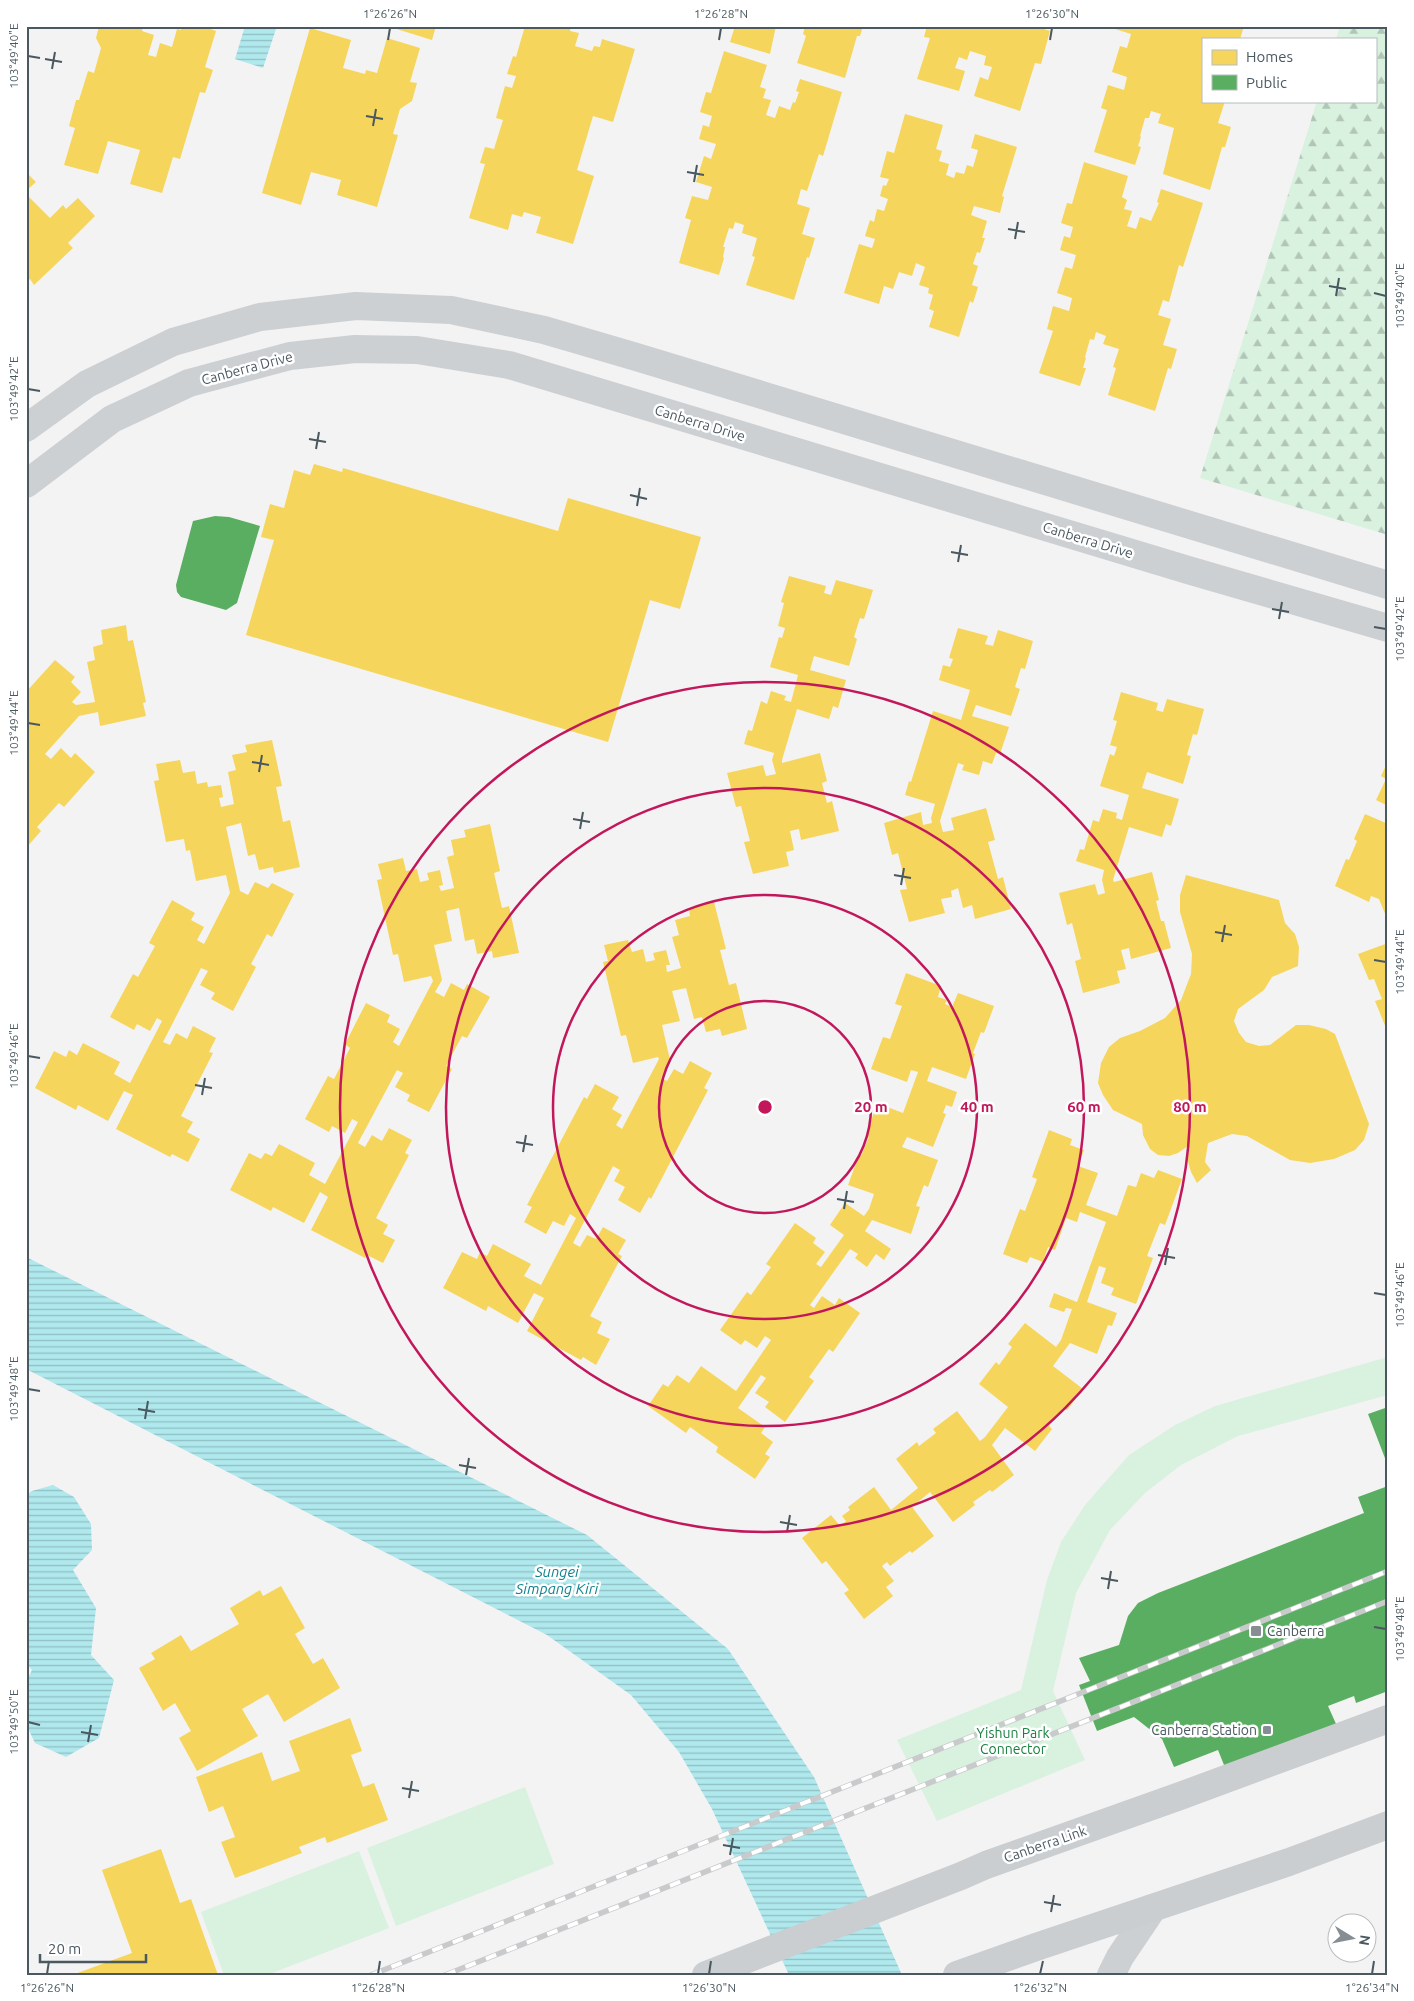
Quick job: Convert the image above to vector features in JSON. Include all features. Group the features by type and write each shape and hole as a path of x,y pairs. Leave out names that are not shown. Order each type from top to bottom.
{"main road":[{"name":"Canberra Link","path":"706,1975 961,1876 986,1864 1180,1796 1388,1719"},
{"path":"957,1975 1289,1862 1388,1825"}],"street":[{"path":"26,428 87,384 173,342 260,317 356,306 451,310 544,330 633,356 1388,585"},
{"name":"Canberra Drive","path":"26,484 112,419 189,383 290,356 355,349 417,350 509,365 1188,570 1388,628"},
{"path":"1111,1975 1120,1957 1153,1908"}],"green space":[{"path":"1340,26 1388,26 1388,535 1200,478 1317,102 1376,102 1376,38 1336,38"},
{"name":"Yishun Park Connector","path":"1388,1357 1388,1395 1238,1436 1181,1465 1145,1493 1110,1530 1076,1593 1053,1691 1085,1760 937,1821 897,1740 1021,1690 1047,1580 1061,1542 1085,1505 1129,1455 1175,1425 1215,1406"},
{"path":"525,1787 554,1864 396,1926 367,1848"},
{"path":"359,1851 389,1928 267,1975 224,1975 201,1912"}],"water":[{"path":"245,26 277,26 263,68 235,59"},
{"name":"Sungei Simpang Kiri","path":"26,1257 587,1535 728,1649 814,1777 902,1975 789,1975 712,1809 679,1752 631,1695 547,1635 26,1369"},
{"path":"53,1485 74,1497 91,1524 92,1550 73,1570 96,1608 91,1655 114,1680 99,1738 66,1757 35,1743 26,1724 26,1682 32,1670 26,1663 26,1495 32,1491"}],"building: Homes":[{"path":"99,26 143,26 142,31 154,35 148,55 156,57 160,43 172,47 177,29 181,30 183,26 202,26 216,31 205,67 213,70 205,93 200,92 180,159 173,157 162,193 130,184 140,150 108,141 98,174 64,165 75,128 69,126 76,100 79,100 88,71 94,73 101,48 96,38"},
{"path":"387,26 436,26 432,40"},
{"path":"525,26 571,26 570,31 579,33 575,46 592,51 594,46 600,47 602,39 635,49 613,122 593,116 577,170 594,176 573,244 536,233 541,217 524,212 522,217 512,214 508,230 469,218 485,164 480,163 485,147 494,149 503,120 496,118 505,86 512,88 516,76 507,74 513,56 516,57"},
{"path":"735,26 776,26 770,54 730,42"},
{"path":"805,26 863,26 860,36 857,36 845,78 797,63 806,36 803,34"},
{"path":"927,26 1035,26 1050,31 1041,64 1035,63 1020,111 974,96 980,77 988,80 992,67 984,65 986,56 970,51 967,60 959,57 955,68 965,71 959,91 917,79 930,38 924,37"},
{"path":"1116,26 1244,26 1240,38 1202,38 1202,102 1225,102 1218,123 1231,127 1225,147 1222,147 1210,190 1163,174 1174,128 1158,123 1161,114 1151,111 1149,118 1145,118 1138,146 1141,147 1135,165 1094,152 1107,110 1101,108 1108,85 1124,90 1127,77 1112,72 1120,46 1127,48 1131,34 1115,29"},
{"path":"310,28 351,40 343,68 365,74 366,70 377,73 387,38 420,48 410,82 417,83 412,101 400,109 393,134 398,135 377,207 337,195 341,180 311,172 301,205 262,193"},
{"path":"724,51 767,65 760,87 766,89 763,98 771,100 766,115 775,118 779,106 790,110 799,92 796,91 800,79 842,92 823,156 819,154 807,191 801,189 797,204 810,208 802,234 815,238 794,300 746,285 755,257 752,256 757,238 742,233 744,225 735,222 733,229 729,228 723,247 725,247 724,258 719,275 679,263 691,220 685,218 692,196 708,200 712,187 696,182 704,156 711,159 716,144 699,139 703,125 709,127 712,116 700,112 706,92 711,93"},
{"path":"905,114 943,125 936,149 942,151 939,161 949,164 946,175 954,178 956,172 964,174 967,165 973,167 978,150 971,148 975,134 1017,147 1002,196 1004,197 1000,213 974,206 971,215 987,221 982,238 985,238 980,253 977,252 973,264 978,266 972,285 978,287 973,303 970,301 959,337 929,327 934,311 929,309 933,295 928,293 929,288 919,285 925,267 916,263 912,276 899,272 893,289 884,286 879,304 844,293 859,244 872,248 875,239 865,236 870,220 874,222 877,209 884,211 888,199 880,196 883,185 886,186 889,179 880,177 887,151 894,153"},
{"path":"1084,162 1128,176 1122,197 1127,200 1124,209 1132,211 1127,226 1136,229 1140,217 1151,221 1159,203 1157,202 1161,189 1203,203 1183,267 1179,265 1169,302 1163,300 1158,315 1171,319 1163,345 1177,349 1171,369 1168,368 1155,411 1108,395 1116,368 1113,367 1119,349 1103,344 1106,336 1096,332 1094,340 1090,339 1083,368 1086,368 1080,386 1039,373 1053,331 1047,329 1053,306 1069,311 1072,298 1057,293 1065,267 1072,269 1076,255 1060,250 1064,236 1070,238 1073,227 1061,223 1067,203 1072,204"},
{"path":"26,172 36,182 26,191"},
{"path":"26,194 50,218 63,205 66,209 78,198 95,216 68,243 73,248 34,285 30,279 26,282"},
{"path":"314,464 342,472 343,468 558,531 568,498 701,537 680,609 650,600 608,742 246,635 274,540 261,537 270,504 284,508 294,470 310,475"},
{"path":"789,576 826,586 824,593 831,595 836,580 873,590 864,619 860,618 854,637 857,639 849,666 814,656 810,670 846,680 838,708 833,706 829,719 797,709 782,760 782,763 820,753 827,781 822,783 827,803 832,801 839,831 801,840 799,829 790,831 794,850 786,852 789,866 753,874 744,842 750,841 741,806 736,807 727,773 763,765 766,776 776,774 772,760 774,753 744,744 748,730 752,731 761,701 767,704 771,691 786,696 784,700 791,702 798,675 770,667 779,637 782,638 785,628 778,626 784,603 781,602"},
{"path":"126,625 128,641 133,640 146,702 143,703 146,716 100,726 98,712 79,716 45,754 51,759 61,748 71,758 75,753 95,772 64,807 59,803 37,827 41,831 26,848 26,692 55,660 75,677 71,682 81,692 72,702 76,705 95,702 87,662 95,660 93,647 103,644 101,630"},
{"path":"958,628 988,636 985,644 993,646 998,630 1033,641 1025,669 1021,668 1015,687 1020,689 1011,716 976,705 972,716 1009,727 1000,754 996,753 992,764 983,761 979,775 962,770 964,765 958,763 940,821 943,832 954,830 951,818 986,808 995,840 988,842 998,879 1003,877 1011,909 975,919 972,905 963,908 958,888 951,891 952,897 941,899 945,913 909,922 900,890 907,889 898,853 892,855 884,823 921,812 923,825 932,823 931,818 935,804 905,795 909,781 911,782 933,711 961,720 970,690 939,680 943,665 950,667 953,659 949,658"},
{"path":"1121,692 1158,703 1156,710 1163,712 1167,699 1204,709 1197,735 1193,734 1187,755 1191,756 1183,784 1147,772 1142,788 1179,799 1171,826 1166,824 1162,837 1129,827 1113,880 1114,882 1152,872 1159,900 1156,901 1161,921 1164,921 1171,948 1131,959 1129,948 1121,950 1126,969 1117,971 1120,983 1083,993 1075,961 1081,959 1072,923 1067,925 1059,893 1095,884 1098,895 1105,893 1102,880 1104,870 1076,861 1080,849 1084,850 1093,820 1099,822 1103,809 1117,813 1116,818 1122,820 1129,795 1100,786 1110,754 1114,756 1117,747 1110,745 1117,721 1113,720"},
{"path":"272,740 282,786 276,787 283,822 290,820 300,867 274,873 273,867 259,870 255,854 248,856 241,823 226,827 240,891 248,895 255,882 268,888 272,883 294,894 272,937 267,934 251,964 256,967 233,1011 211,999 215,993 200,985 208,971 201,968 163,1042 170,1045 176,1033 187,1039 193,1026 216,1038 209,1052 213,1053 181,1116 193,1122 187,1132 200,1139 188,1162 172,1154 170,1157 116,1129 133,1095 124,1091 108,1121 78,1105 76,1110 35,1088 54,1051 66,1057 69,1050 77,1055 83,1043 120,1062 114,1074 130,1083 162,1021 157,1018 150,1031 137,1024 134,1030 110,1017 133,974 138,977 155,946 149,943 172,900 195,913 191,920 204,927 197,940 204,944 230,893 226,875 196,881 190,850 186,851 184,839 166,842 154,781 159,780 156,764 180,760 183,773 195,771 197,784 207,782 208,787 221,785 223,797 219,798 221,807 234,804 228,772 236,770 232,755 247,752 245,745"},
{"path":"1388,761 1388,806 1376,800 1386,779 1381,776"},
{"path":"1365,814 1388,824 1388,888 1385,886 1388,895 1388,921 1379,899 1371,896 1369,902 1335,886 1346,859 1349,860 1357,841 1354,839"},
{"path":"490,824 500,871 494,873 502,908 509,906 519,953 493,958 492,951 477,954 474,939 465,941 459,908 446,911 452,941 434,945 442,980 435,992 444,997 451,983 464,990 467,984 490,997 467,1038 462,1036 446,1066 452,1069 429,1112 407,1101 410,1095 395,1087 403,1073 397,1070 358,1143 365,1147 372,1135 382,1141 389,1128 412,1140 405,1153 409,1155 376,1218 388,1225 383,1234 395,1240 383,1263 367,1255 365,1258 311,1230 328,1197 320,1192 304,1223 273,1207 271,1211 230,1190 249,1153 261,1159 265,1153 272,1156 279,1144 315,1163 309,1175 325,1184 358,1122 352,1119 345,1133 332,1126 329,1132 305,1119 328,1076 334,1079 350,1048 345,1044 366,1003 390,1015 387,1022 400,1029 393,1042 399,1046 433,981 431,976 404,982 398,954 393,955 377,880 382,879 378,864 403,858 406,871 417,869 420,882 429,880 427,873 440,870 443,885 439,886 441,891 454,888 447,857 454,855 451,840 466,837 464,830"},
{"path":"1186,875 1279,900 1285,923 1295,934 1299,947 1298,966 1272,977 1264,990 1238,1009 1234,1021 1239,1033 1246,1042 1259,1046 1270,1045 1296,1025 1309,1025 1326,1029 1335,1034 1369,1124 1364,1140 1355,1150 1334,1159 1310,1163 1290,1160 1247,1136 1232,1134 1208,1143 1205,1162 1211,1170 1197,1183 1187,1158 1188,1146 1178,1153 1169,1156 1158,1155 1150,1149 1143,1135 1142,1124 1113,1110 1103,1095 1098,1083 1101,1063 1109,1047 1120,1038 1140,1031 1165,1018 1181,1000 1191,974 1192,954 1180,912 1180,895"},
{"path":"714,902 726,949 720,950 729,985 736,983 747,1029 722,1036 720,1029 706,1032 702,1017 694,1019 686,988 672,991 680,1021 662,1025 670,1060 661,1078 667,1081 674,1069 683,1074 690,1061 712,1073 704,1088 708,1090 651,1199 649,1197 640,1213 618,1200 625,1187 614,1181 620,1170 613,1166 573,1243 580,1247 587,1235 596,1239 603,1227 626,1240 618,1254 622,1256 590,1316 602,1322 597,1333 610,1339 596,1365 583,1357 581,1360 527,1331 544,1298 534,1293 518,1323 488,1306 486,1311 443,1288 462,1252 477,1259 480,1252 487,1256 493,1244 531,1264 524,1276 541,1285 576,1218 570,1214 564,1226 553,1221 546,1234 524,1222 532,1207 527,1205 584,1097 587,1099 595,1084 619,1097 612,1109 622,1115 616,1125 622,1129 659,1059 658,1057 633,1063 626,1035 621,1036 603,962 608,961 604,945 628,940 632,952 643,949 646,962 655,960 653,953 666,950 670,965 666,965 667,972 681,968 672,937 679,935 675,920 690,916 689,909"},
{"path":"1388,943 1388,1027 1386,1028 1375,1001 1382,999 1374,979 1369,980 1358,954"},
{"path":"906,973 941,986 938,997 947,1000 945,1004 952,1007 958,993 994,1006 984,1033 981,1032 966,1079 932,1067 927,1081 957,1092 952,1107 946,1105 943,1113 946,1114 933,1147 907,1137 902,1147 938,1160 928,1187 924,1185 916,1206 920,1207 911,1234 872,1220 865,1231 891,1249 884,1260 876,1254 867,1267 855,1258 858,1254 850,1249 810,1305 814,1308 822,1296 835,1305 839,1298 860,1313 833,1352 829,1349 809,1377 814,1381 785,1422 765,1407 769,1402 755,1393 766,1378 761,1375 738,1408 765,1427 761,1433 773,1442 765,1454 770,1457 755,1479 716,1452 718,1447 690,1427 686,1433 648,1406 663,1384 668,1387 677,1375 689,1383 701,1366 736,1391 771,1340 765,1336 757,1348 745,1340 741,1345 720,1330 747,1292 751,1295 771,1267 766,1264 795,1223 816,1238 813,1243 825,1252 816,1264 821,1267 844,1235 830,1225 845,1203 864,1216 869,1209 874,1194 848,1185 859,1155 861,1156 869,1137 866,1136 877,1103 903,1113 918,1072 911,1070 907,1082 871,1069 883,1037 890,1039 902,1006 895,1004"},
{"path":"1049,1130 1072,1139 1070,1145 1084,1150 1078,1166 1098,1173 1086,1205 1117,1216 1128,1185 1136,1187 1141,1173 1154,1178 1158,1170 1182,1179 1165,1225 1160,1223 1147,1256 1153,1258 1136,1304 1111,1295 1114,1288 1101,1283 1106,1268 1099,1266 1087,1302 1117,1313 1112,1326 1108,1325 1097,1354 1070,1343 1053,1366 1083,1389 1067,1410 1063,1408 1049,1426 1052,1429 1035,1451 1005,1428 992,1445 1014,1475 992,1492 990,1490 973,1502 975,1505 953,1522 930,1492 912,1507 934,1536 912,1553 910,1551 890,1566 887,1562 882,1566 894,1581 886,1587 893,1596 864,1619 844,1593 849,1590 826,1561 822,1564 802,1538 831,1515 840,1526 846,1521 842,1516 850,1510 848,1507 874,1487 891,1510 918,1488 896,1459 917,1442 919,1446 936,1433 933,1429 957,1411 980,1441 985,1437 1008,1407 979,1384 996,1362 999,1365 1012,1347 1008,1344 1025,1323 1056,1347 1061,1340 1072,1309 1066,1308 1064,1312 1049,1307 1054,1293 1077,1302 1106,1222 1080,1212 1077,1222 1066,1218 1055,1250 1048,1247 1043,1262 1030,1257 1027,1263 1003,1254 1020,1209 1025,1211 1037,1179 1032,1177"},
{"path":"281,1586 305,1628 295,1634 313,1664 323,1658 340,1688 284,1722 268,1694 242,1709 258,1736 197,1771 179,1738 191,1731 175,1703 163,1711 139,1668 155,1659 151,1653 181,1635 191,1651 239,1624 230,1608 260,1590 263,1596"},
{"path":"350,1718 362,1751 351,1755 363,1787 374,1783 388,1820 327,1843 325,1837 299,1847 302,1853 235,1878 221,1842 235,1837 223,1806 209,1812 196,1777 262,1752 272,1781 300,1771 289,1741"},
{"path":"161,1849 180,1903 191,1899 218,1975 72,1975 132,1953 102,1870"}],"building: Public":[{"path":"215,516 229,517 260,526 237,603 226,610 181,597 177,592 176,585 193,521"},
{"path":"1388,1407 1388,1466 1368,1414"},
{"name":"Canberra","path":"1388,1486 1388,1691 1356,1703 1354,1696 1328,1706 1337,1726 1226,1770 1218,1750 1174,1767 1162,1739 1134,1717 1097,1731 1079,1685 1090,1681 1079,1658 1119,1645 1128,1616 1138,1603 1158,1593 1364,1513 1358,1497"}],"railway":[{"path":"371,1975 1388,1571"},
{"path":"445,1975 1388,1601"}],"place":[{"name":"Canberra","path":"1256,1631"},
{"name":"Canberra Station","path":"1267,1730"}]}
